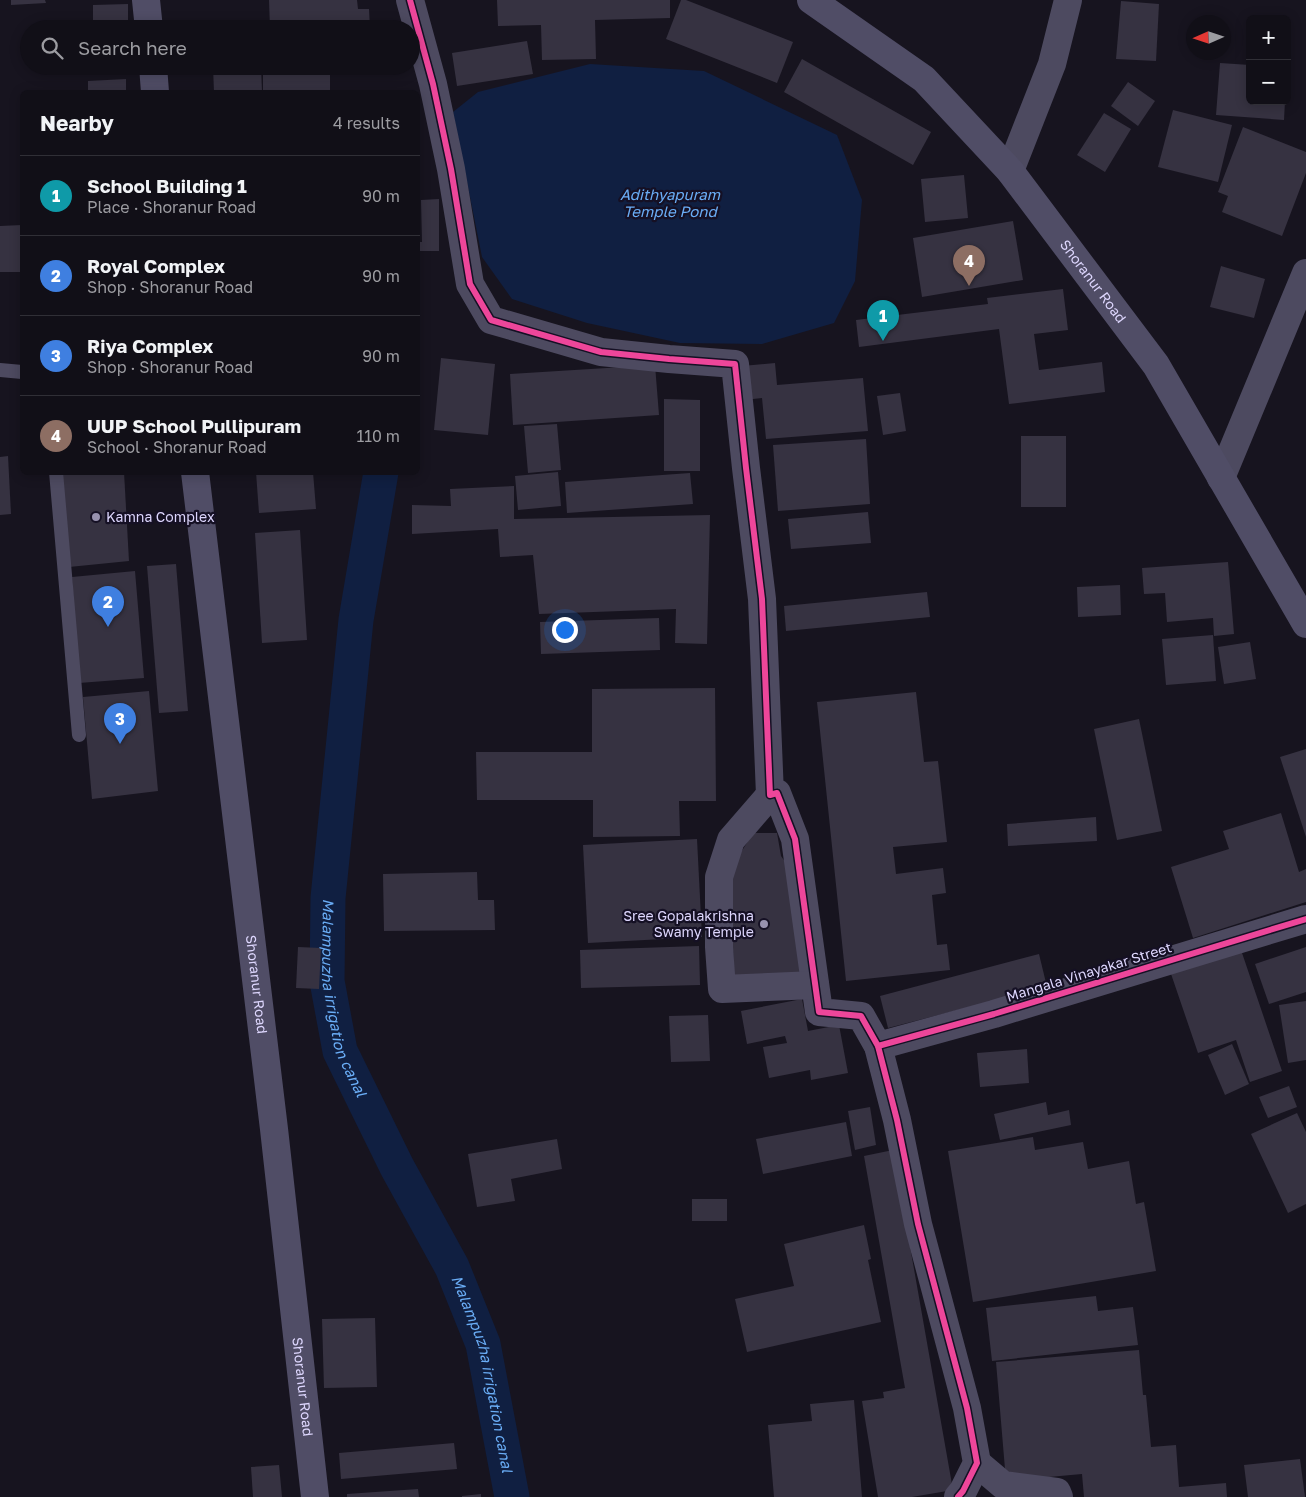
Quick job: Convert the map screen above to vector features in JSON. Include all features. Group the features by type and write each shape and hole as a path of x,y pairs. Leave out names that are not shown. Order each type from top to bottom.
{"main road":[{"path":"146,0 148,20"},
{"name":"Shoranur Road","path":"811,0 924,79 1010,171 1156,365 1306,624"},
{"path":"154,75 155,90"},
{"name":"Shoranur Road","path":"195,475 316,1497"}],"street":[{"path":"410,0 415,20"},
{"path":"1010,171 1052,64 1068,0"},
{"path":"420,37 433,84 451,169 470,284 491,320 601,352 669,360 735,364 762,599 770,795"},
{"path":"1221,478 1306,273"},
{"path":"815,985 722,989 719,947 719,877 730,840 770,795 776,793 796,839 819,1012 861,1016 878,1046 897,1120 918,1224 967,1408 977,1464 964,1491 958,1497"},
{"name":"Mangala Vinayakar Street","path":"878,1046 994,1014 1306,919"},
{"path":"977,1464 1003,1485 1057,1492 1059,1497"}],"lane":[{"path":"0,370 20,372"},
{"path":"56,475 79,735"}],"water":[{"name":"Adithyapuram Temple Pond","path":"590,64 704,71 837,135 862,200 855,281 834,323 762,344 680,343 587,323 512,299 482,257 453,112 478,92"}],"building":[{"path":"11,0 45,0 46,3 11,5"},
{"path":"269,0 357,0 358,9 369,9 370,20 270,20"},
{"path":"497,0 670,0 670,18 595,20 596,59 542,60 541,25 498,26"},
{"path":"681,0 686,0 793,42 777,83 666,39"},
{"path":"1121,1 1159,4 1156,61 1116,59"},
{"path":"128,4 128,20 93,20 93,5"},
{"path":"527,41 533,74 457,86 452,53"},
{"path":"802,59 931,132 913,165 784,92"},
{"path":"1220,63 1246,65 1246,105 1285,105 1284,120 1216,115"},
{"path":"213,75 261,75 262,90 214,90"},
{"path":"263,75 330,75 330,90 263,90"},
{"path":"126,79 126,90 88,90 88,81"},
{"path":"1128,82 1155,101 1138,126 1111,106"},
{"path":"1173,110 1232,125 1218,182 1158,167"},
{"path":"1104,113 1131,129 1105,172 1077,155"},
{"path":"1243,127 1306,152 1306,173 1282,236 1222,212 1228,196 1218,192"},
{"path":"964,175 968,218 925,222 921,179"},
{"path":"439,199 439,251 420,251 420,242 422,242 421,200"},
{"path":"1013,221 1023,280 922,297 913,238"},
{"path":"20,225 20,272 0,272 0,226"},
{"path":"1221,266 1265,279 1254,318 1210,307"},
{"path":"1063,289 1068,330 1034,334 1039,370 1102,362 1105,392 1009,404 999,329 859,347 856,320 988,304 987,298"},
{"path":"441,358 495,364 488,435 434,430"},
{"path":"775,363 777,385 863,378 868,431 766,439 762,398 744,400 742,366"},
{"path":"655,365 659,415 513,425 510,374"},
{"path":"900,393 906,431 883,435 877,396"},
{"path":"664,399 700,400 700,471 664,471"},
{"path":"557,424 561,470 528,473 524,426"},
{"path":"1021,436 1066,436 1066,507 1021,507"},
{"path":"866,439 870,504 778,511 773,445"},
{"path":"8,456 11,514 0,515 0,457"},
{"path":"558,472 561,506 518,510 515,476"},
{"path":"690,473 693,504 567,513 565,482"},
{"name":"Kamna Complex","path":"60,475 124,475 129,561 69,567"},
{"path":"256,475 313,475 316,509 259,513"},
{"path":"514,486 514,519 710,515 707,644 675,643 676,609 539,614 533,555 500,557 498,529 412,534 412,505 451,506 450,489"},
{"path":"868,512 871,543 791,549 788,519"},
{"path":"300,530 307,640 262,643 255,533"},
{"path":"1228,562 1234,634 1214,636 1213,618 1167,622 1165,593 1144,594 1142,568"},
{"path":"176,564 188,711 159,713 147,566"},
{"path":"135,571 144,678 79,683 72,577"},
{"path":"1120,585 1121,615 1078,617 1077,587"},
{"path":"927,592 930,617 786,631 784,606"},
{"path":"659,618 660,650 541,654 540,622"},
{"path":"1213,635 1216,681 1166,685 1162,639"},
{"path":"1250,642 1256,679 1224,684 1218,647"},
{"path":"715,688 716,801 679,801 680,836 593,837 593,800 477,800 476,752 592,752 592,689"},
{"path":"149,691 158,791 92,799 83,697"},
{"path":"916,692 924,762 938,761 947,842 893,847 896,874 943,868 946,893 932,895 937,945 947,944 950,970 846,981 817,702"},
{"path":"1139,719 1162,831 1117,840 1094,729"},
{"path":"1306,749 1306,837 1280,757"},
{"path":"1281,813 1299,872 1306,869 1306,902 1193,938 1171,867 1229,849 1223,831"},
{"path":"1096,817 1097,841 1008,846 1007,824"},
{"name":"Sree Gopalakrishna Swamy Temple","path":"753,833 777,833 781,856 790,869 801,977 734,977 730,870"},
{"path":"697,839 702,937 588,943 583,845"},
{"path":"477,872 478,900 494,900 495,930 384,931 383,874"},
{"path":"1239,944 1282,1071 1250,1082 1236,1040 1198,1053 1169,968"},
{"path":"699,946 700,985 581,988 580,950"},
{"path":"298,947 321,948 319,989 296,988"},
{"path":"1306,947 1306,992 1269,1004 1255,964"},
{"path":"1039,954 1047,987 888,1028 880,996"},
{"path":"802,999 808,1031 839,1025 848,1073 811,1080 810,1070 769,1078 763,1047 787,1043 785,1036 747,1044 741,1011"},
{"path":"1306,1001 1306,1060 1288,1063 1279,1005"},
{"path":"708,1015 710,1061 671,1062 669,1016"},
{"path":"1232,1044 1249,1084 1225,1095 1208,1055"},
{"path":"1027,1049 1029,1083 980,1087 977,1053"},
{"path":"1289,1086 1297,1107 1268,1118 1259,1097"},
{"path":"1046,1102 1048,1115 1069,1110 1071,1125 1000,1140 994,1114"},
{"path":"870,1107 876,1145 855,1150 848,1111"},
{"path":"1297,1113 1306,1132 1306,1204 1288,1213 1251,1134"},
{"path":"846,1122 852,1156 763,1174 756,1139"},
{"path":"1033,1137 1035,1150 1083,1142 1088,1169 1129,1161 1136,1204 1144,1202 1156,1271 973,1302 948,1151"},
{"path":"557,1139 562,1169 511,1179 515,1201 477,1207 468,1154"},
{"path":"893,1150 953,1490 912,1497 878,1497 862,1401 884,1398 883,1392 905,1388 864,1156"},
{"path":"692,1199 727,1199 727,1221 692,1221"},
{"path":"864,1225 871,1259 868,1260 881,1322 747,1352 735,1299 794,1286 784,1244"},
{"path":"1096,1296 1098,1311 1133,1307 1138,1345 992,1361 986,1308"},
{"path":"375,1318 377,1387 324,1388 322,1319"},
{"path":"1139,1350 1143,1395 1146,1395 1151,1447 1176,1445 1179,1487 1226,1483 1227,1497 1084,1497 1082,1474 1006,1481 996,1362"},
{"path":"854,1400 862,1497 774,1497 768,1425 812,1421 810,1404"},
{"path":"454,1443 457,1469 341,1479 339,1453"},
{"path":"1300,1459 1305,1497 1248,1497 1244,1465"},
{"path":"279,1465 282,1497 253,1497 251,1467"},
{"path":"418,1489 419,1497 347,1497 347,1494"},
{"path":"481,1494 481,1497 462,1497 462,1496"}],"waterway":[{"name":"Malampuzha irrigation canal","path":"380,475 356,620 328,898 327,981 340,1051 397,1167 452,1267 483,1344 512,1497"}],"cycle path":[{"path":"410,0 415,20"},
{"path":"420,37 433,84 451,169 470,284 491,320 601,352 735,364 762,599 770,795 777,793 795,839 819,1012 861,1016 878,1046 897,1120 918,1224 967,1408 977,1463 958,1497"},
{"path":"878,1046 994,1014 1306,919"}],"place":[{"name":"UUP School Pullipuram","path":"969,286"},
{"name":"School Building 1","path":"883,341"},
{"name":"Kamna Complex","path":"96,517"},
{"name":"Royal Complex","path":"108,627"},
{"name":"Riya Complex","path":"120,744"},
{"name":"Sree Gopalakrishna Swamy Temple","path":"764,924"}]}
